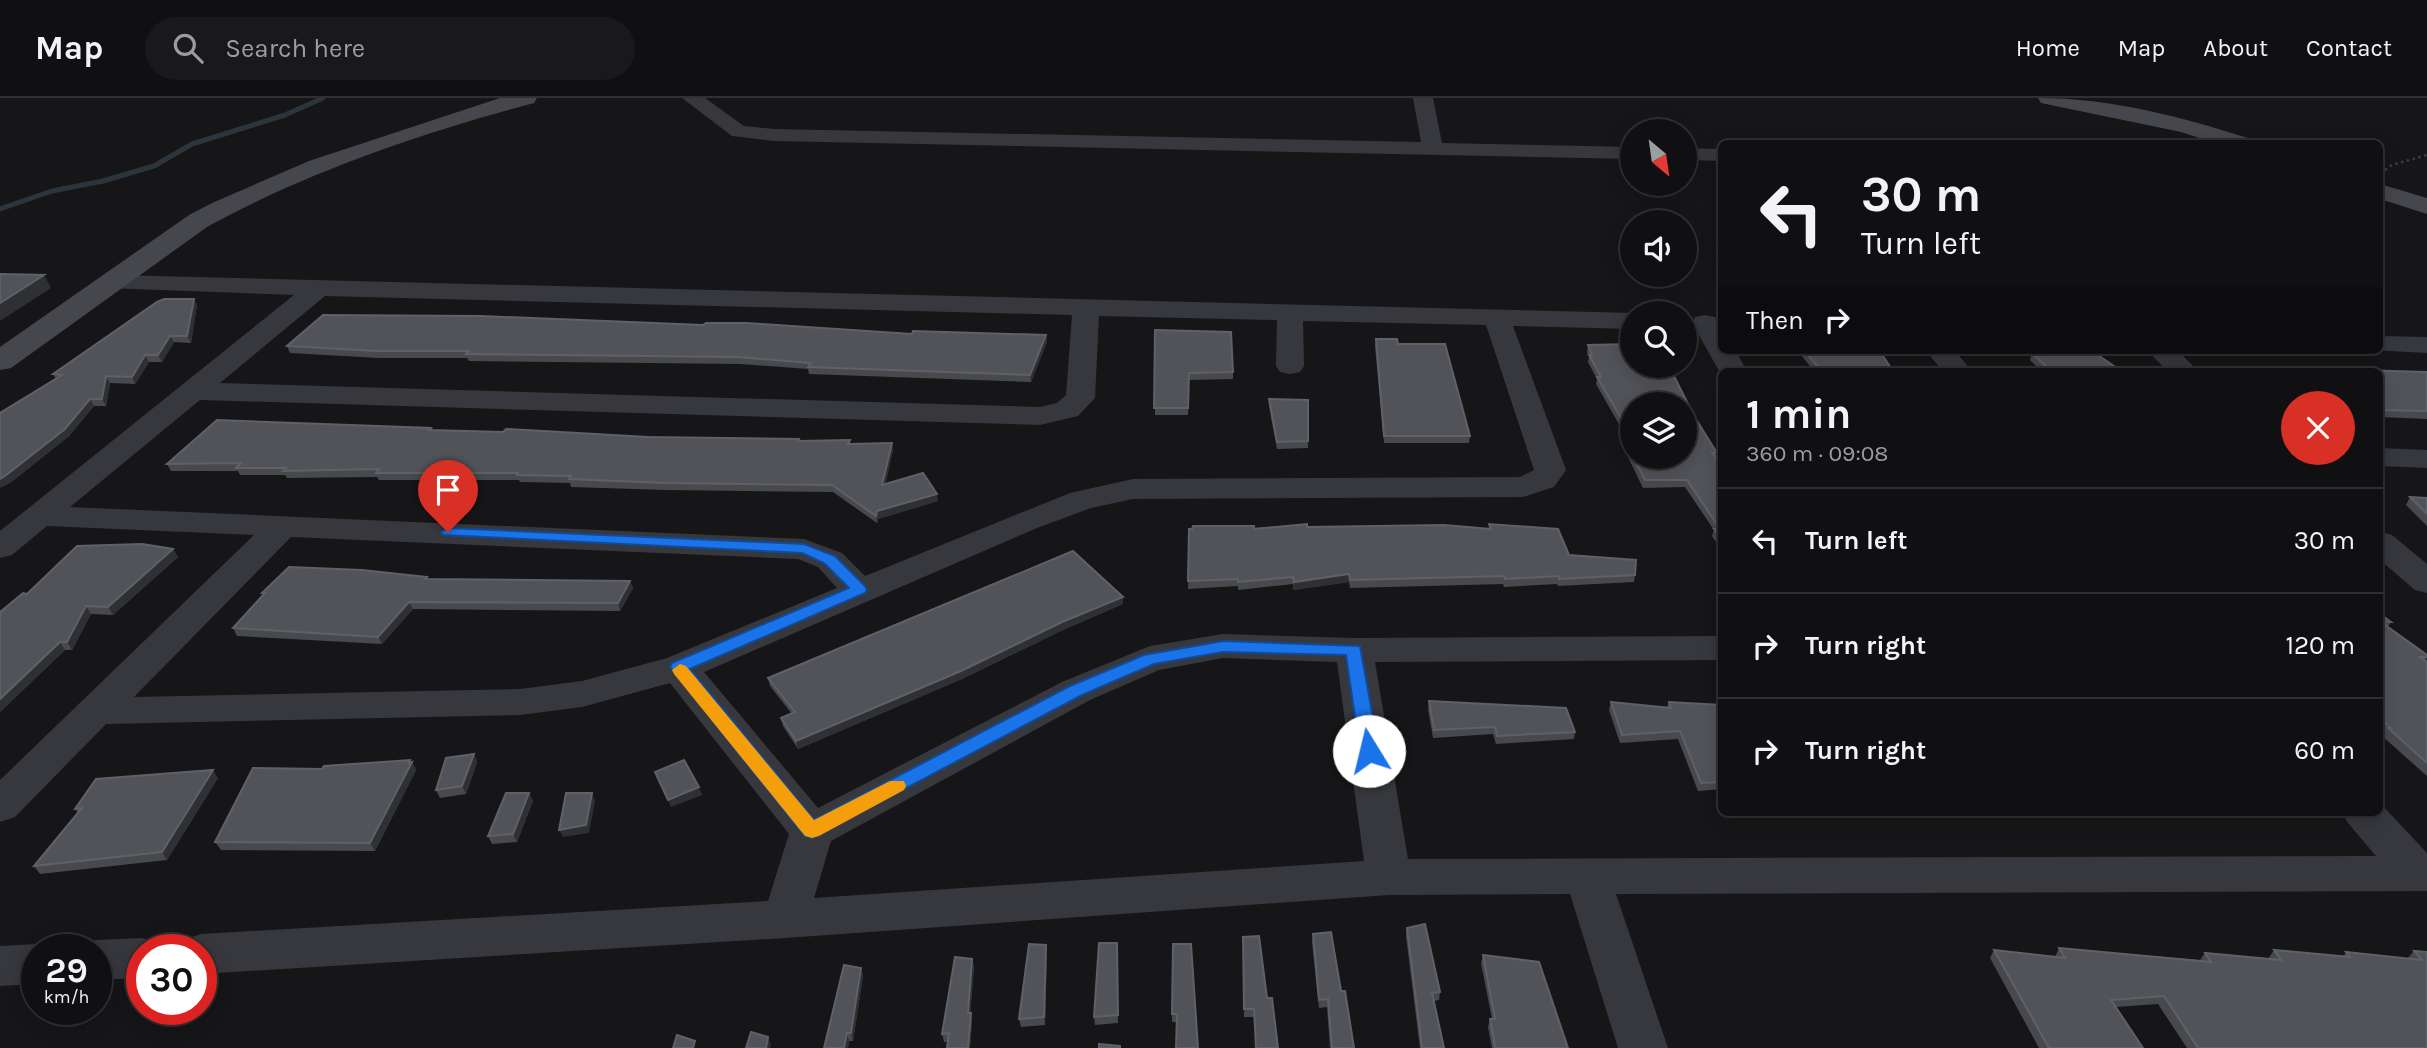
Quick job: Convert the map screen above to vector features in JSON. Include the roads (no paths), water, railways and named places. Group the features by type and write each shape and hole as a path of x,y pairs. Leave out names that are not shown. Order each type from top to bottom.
{"street":[{"path":"0,361 114,283 198,221 267,185 469,113 526,98"},
{"path":"692,98 739,132 754,134 1620,153"},
{"path":"1423,98 1433,149"},
{"path":"2049,98 2176,123 2230,140"},
{"path":"1698,154 1718,155"},
{"path":"2383,192 2427,206"},
{"path":"114,283 1620,321"},
{"path":"0,548 319,288"},
{"path":"193,391 1040,416 1067,410 1080,398 1086,309"},
{"path":"1290,312 1290,366"},
{"path":"94,711 520,702 582,694 678,667 1024,521 1082,500 1133,489 1522,487 1544,480 1550,470 1497,318"},
{"path":"1704,323 1718,346"},
{"path":"2383,344 2427,345"},
{"path":"1943,354 1955,368"},
{"path":"2165,354 2181,368"},
{"path":"2383,457 2427,459"},
{"path":"40,516 284,524 804,549 830,560 859,590"},
{"path":"0,806 284,524"},
{"path":"2383,545 2427,582"},
{"path":"785,919 812,831 1076,691 1150,659 1223,646 1354,650 1718,648"},
{"path":"1354,650 1389,877"},
{"path":"678,667 812,831"},
{"path":"2367,816 2422,873"},
{"path":"217,953 785,919 1389,877 2422,873"},
{"path":"1587,875 1643,1048"},
{"path":"0,966 21,965"}],"waterway":[{"path":"0,209 52,191 103,181 154,166 192,144 285,115 323,98"}]}
